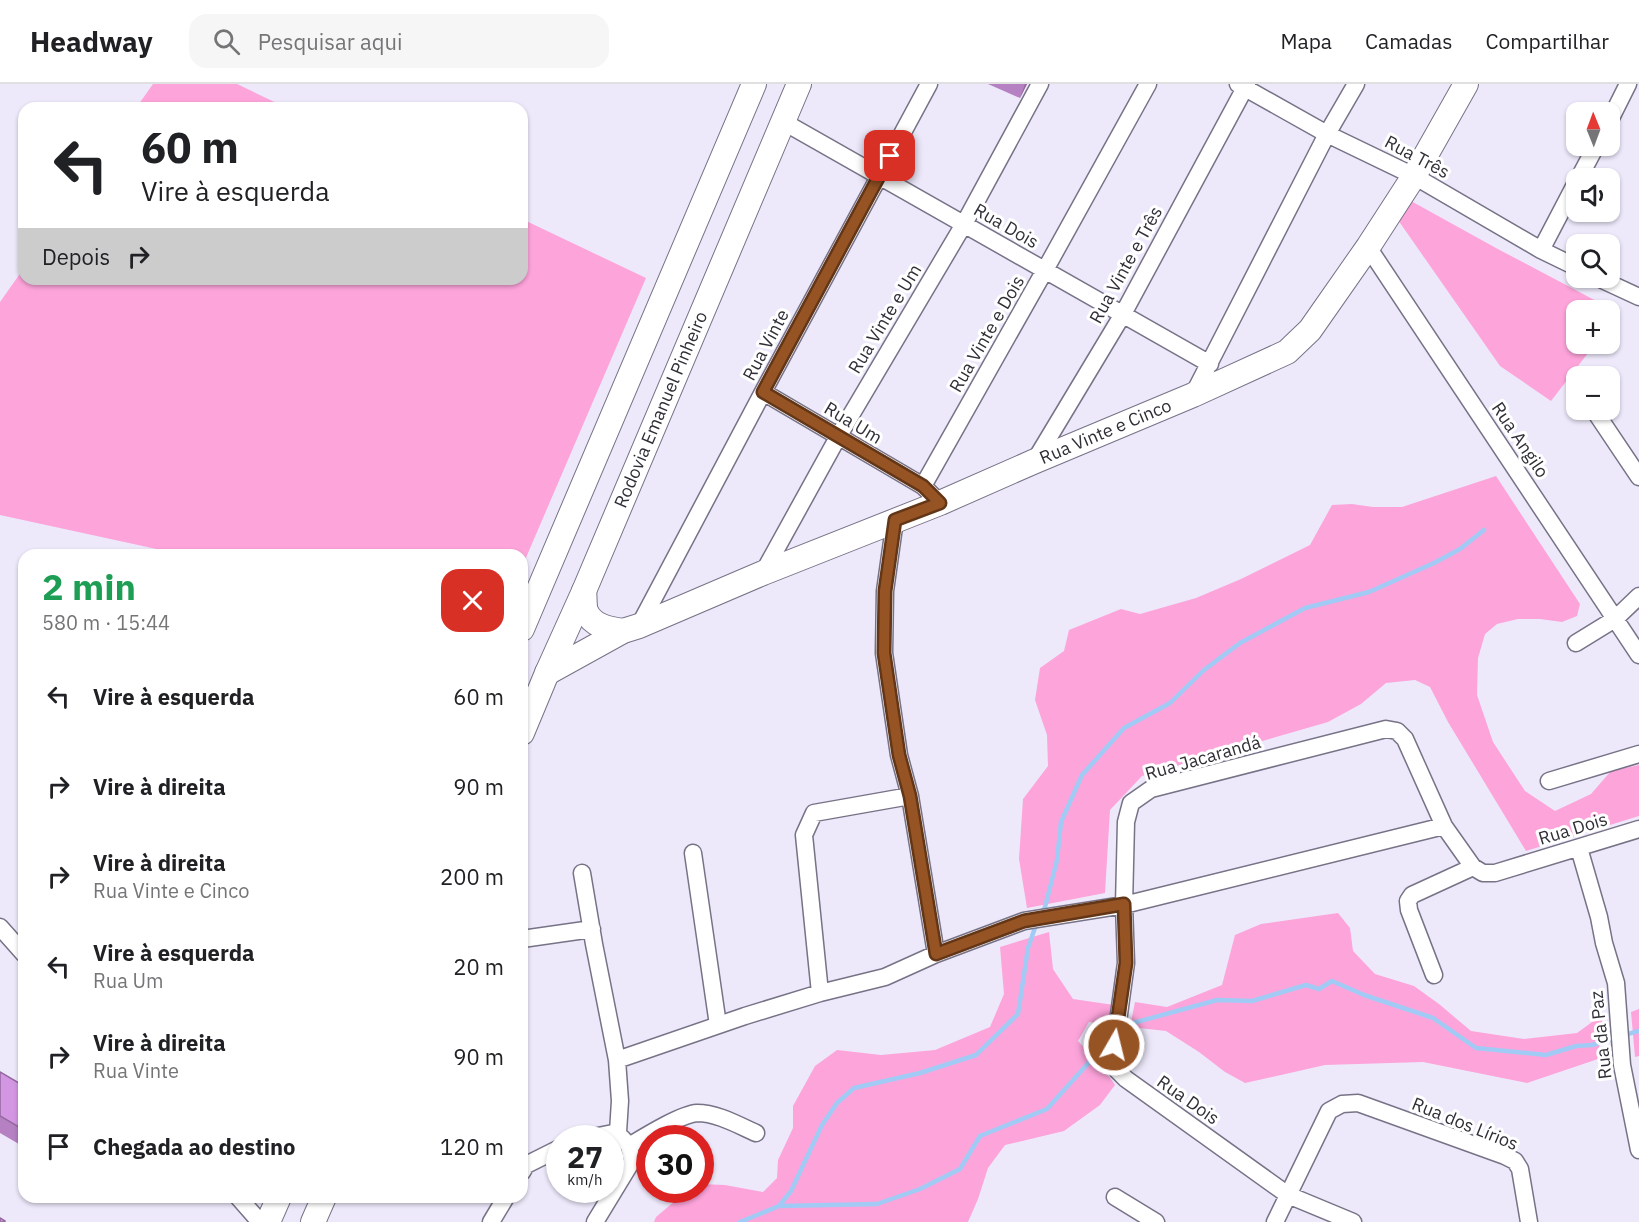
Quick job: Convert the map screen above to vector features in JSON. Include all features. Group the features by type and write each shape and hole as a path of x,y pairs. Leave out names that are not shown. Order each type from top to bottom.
{"main road":[{"path":"528,615 754,84"},
{"name":"Rodovia Emanuel Pinheiro","path":"528,719 799,84"},
{"name":"Rua Vinte e Cinco","path":"547,673 631,628 940,503 1193,395 1287,352 1310,330 1368,247 1414,176 1466,84"},
{"path":"584,591 586,611 594,622 608,629 631,628"},
{"path":"268,1222 276,1203"},
{"path":"315,1221 322,1203"}],"street":[{"name":"Rua Vinte","path":"631,628 763,392 929,84"},
{"name":"Rua Vinte e Um","path":"763,573 838,437 964,224 1040,84"},
{"name":"Rua Vinte e Dois","path":"923,486 1148,84"},
{"path":"1193,395 1327,134 1356,84"},
{"path":"1619,102 1628,84"},
{"name":"Rua Três","path":"1243,85 1327,134 1414,176 1566,262"},
{"name":"Rua Vinte e Três","path":"1033,462 1123,314 1243,85"},
{"name":"Rua Dois","path":"782,121 1210,364"},
{"path":"1541,250 1566,202"},
{"name":"Rua Angilo","path":"1368,247 1639,655"},
{"path":"1620,288 1639,297"},
{"name":"Rua Um","path":"763,392 923,486"},
{"path":"1601,420 1639,477"},
{"path":"923,486 940,503"},
{"path":"895,520 885,591 884,653 899,755 910,796 936,954"},
{"path":"1576,643 1615,619 1639,596"},
{"name":"Rua Jacarandá","path":"1124,904 1126,822 1131,803 1151,789 1386,729 1397,731 1405,739 1444,826"},
{"path":"1549,781 1639,754"},
{"path":"820,993 804,835 814,813 910,796"},
{"path":"617,1060 820,993 885,977 936,954 1024,921 1124,904 1444,826 1473,867 1412,895 1408,901 1409,910 1434,975"},
{"name":"Rua Dois","path":"1473,867 1483,873 1495,873 1639,829"},
{"name":"Rua da Paz","path":"1579,848 1616,982 1622,1065 1639,1150"},
{"path":"693,853 718,1025"},
{"path":"582,873 617,1060 620,1101 618,1125"},
{"name":"Rua Dois","path":"1124,904 1126,963 1113,1058 1117,1070 1126,1079 1288,1195 1353,1222"},
{"path":"0,927 18,947"},
{"path":"528,938 592,930"},
{"name":"Rua dos Lírios","path":"1288,1195 1329,1111 1342,1104 1358,1103 1515,1161 1521,1169 1529,1222"},
{"path":"628,1146 681,1118 696,1113 715,1116 756,1132"},
{"path":"594,1222 632,1161 624,1140"},
{"path":"528,1164 546,1155"},
{"path":"1275,1222 1288,1195"},
{"path":"1115,1197 1156,1222"},
{"path":"243,1203 260,1222"},
{"path":"491,1222 502,1203"}],"shaded area":[{"path":"153,84 237,84 274,102 140,102"},
{"path":"1411,201 1566,285 1566,288 1572,288 1594,300 1566,300 1566,354 1587,354 1578,366 1566,366 1566,382 1551,401 1500,366 1398,220"},
{"path":"528,222 646,278 528,553 528,549 156,549 0,515 0,302 18,276 18,285 528,285"},
{"path":"1496,476 1580,604 1577,616 1562,622 1518,619 1497,624 1485,634 1478,658 1477,695 1493,742 1525,791 1555,811 1591,794 1611,771 1639,765 1639,816 1526,851 1448,722 1430,687 1415,680 1386,683 1361,704 1328,722 1142,776 1110,810 1105,893 1027,908 1019,859 1023,799 1048,766 1047,735 1035,700 1040,668 1064,651 1069,630 1121,609 1140,614 1196,598 1241,579 1310,545 1332,505 1402,507"},
{"path":"1338,913 1350,928 1353,951 1375,974 1414,986 1471,1031 1524,1039 1577,1033 1603,1014 1598,1059 1527,1083 1423,1062 1325,1065 1245,1083 1225,1072 1166,1031 1130,1027 1135,1002 1167,1007 1222,985 1235,935 1261,924"},
{"path":"1049,932 1053,969 1073,999 1114,1005 1111,1024 1089,1022 1078,1041 1101,1065 1115,1085 1100,1105 1064,1131 1005,1145 988,1168 968,1222 654,1222 656,1217 673,1203 714,1203 714,1185 763,1192 777,1178 778,1160 793,1128 793,1106 815,1066 837,1050 881,1055 935,1050 990,1027 1004,994 1000,947"},
{"path":"1639,1009 1639,1056 1635,1057 1631,1012"}],"building":[{"path":"0,1072 18,1082 18,1126 0,1116"}],"waterway":[{"path":"1041,914 1045,907 1057,860 1061,822 1082,775 1124,728 1170,703 1204,670 1240,643 1305,608 1369,592 1434,563 1460,549 1484,530"},
{"path":"779,1206 791,1191 822,1125 837,1103 854,1088 920,1073 976,1055 1018,1014 1028,948 1037,922"},
{"path":"1122,1026 1217,1000 1252,1001 1306,985 1319,989 1332,981 1364,995 1433,1018 1476,1048 1546,1055 1616,1038"},
{"path":"1624,1035 1639,1031"},
{"path":"740,1222 779,1206 877,1204 920,1189 960,1169 980,1136 1047,1109 1110,1039"}],"route":[{"path":"890,156 763,392 923,486 940,503 895,520 885,591 884,653 899,755 910,796 936,954 1024,921 1124,904 1126,963 1114,1045"}]}
